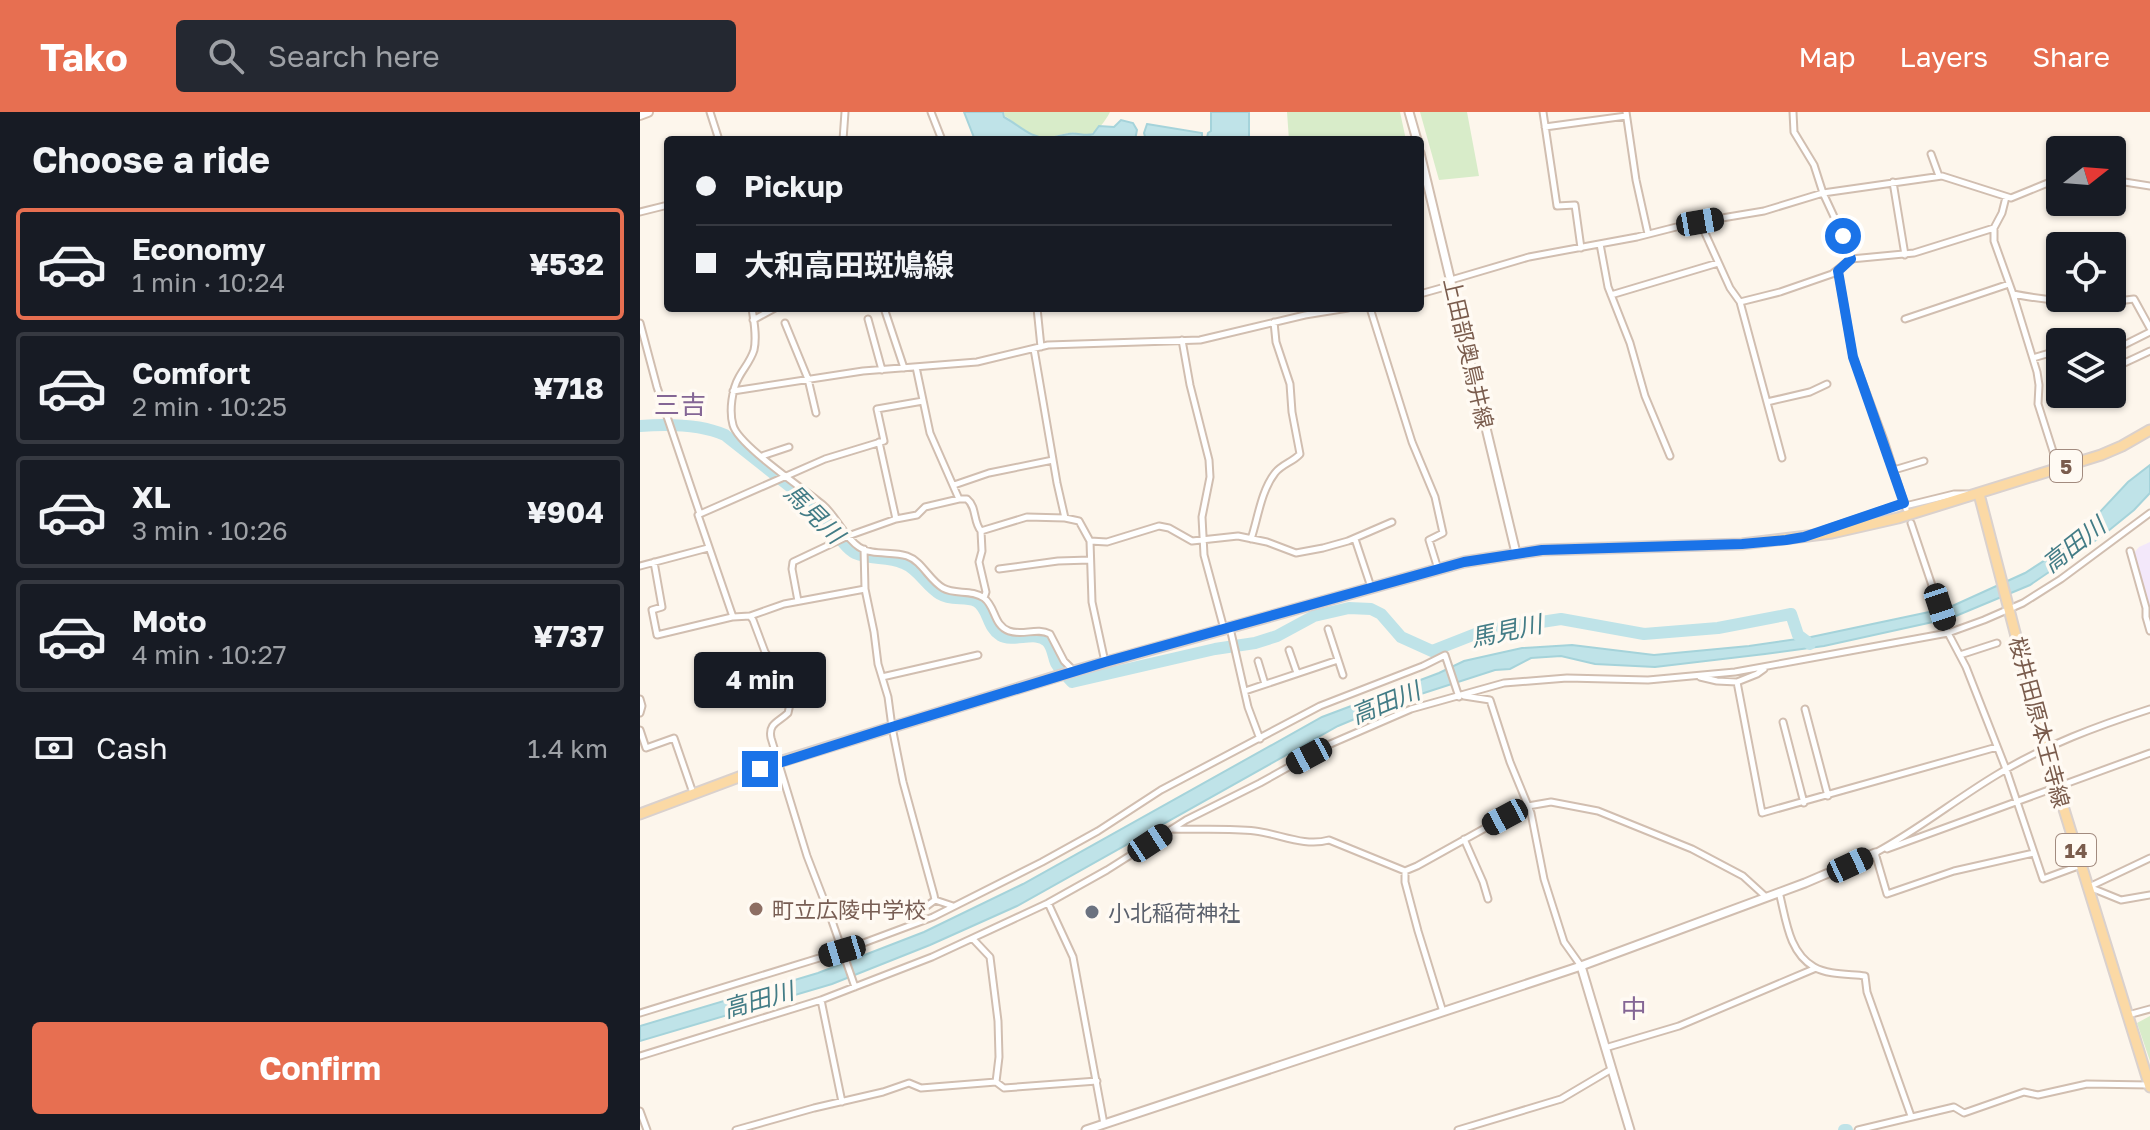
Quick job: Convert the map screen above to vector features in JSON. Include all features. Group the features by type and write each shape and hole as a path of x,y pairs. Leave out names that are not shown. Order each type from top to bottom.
{"main road":[{"path":"640,115 648,112"},
{"name":"5","path":"640,814 779,762 1073,671 1438,569 1516,553 1742,544 1874,524 2111,451 2150,430"},
{"name":"桜井田原本王寺線","path":"1979,494 2045,748 2150,1086"}],"street":[{"path":"710,112 718,136"},
{"path":"843,136 845,112"},
{"path":"931,112 940,136"},
{"path":"1409,112 1416,136"},
{"path":"1543,112 1557,206 1575,205 1581,248"},
{"path":"1793,112 1794,132 1814,165 1851,259"},
{"path":"1545,127 1626,114 1648,234"},
{"path":"1931,154 1939,176"},
{"name":"上田部奥鳥井線","path":"1424,169 1516,553"},
{"path":"1424,293 1513,261 1775,209 1823,193 1939,176 2006,197 2016,197 2046,184"},
{"path":"1893,182 1905,255"},
{"path":"2126,182 2150,186"},
{"path":"2006,197 1994,228 1994,241 2039,378 2038,404 2059,468"},
{"path":"640,212 664,206"},
{"path":"1700,222 1730,288 1740,302 1782,458"},
{"path":"1740,302 1780,292 1838,271 1851,259 1905,255 1994,228"},
{"path":"1600,244 1611,295 1630,343 1645,396 1670,456"},
{"path":"1611,295 1718,263"},
{"path":"1838,271 1853,357 1905,506"},
{"path":"1905,319 2009,284"},
{"path":"2013,294 2056,302 2105,303 2134,299 2150,330 2126,343"},
{"path":"752,312 754,348 733,391 731,413 733,427 741,439 762,456 781,478 823,505 845,538 864,554 908,556 941,587 984,598 991,605 999,624 1007,630 1040,630 1050,634 1073,671"},
{"path":"753,320 768,312"},
{"path":"885,312 904,368"},
{"path":"1037,312 1038,348 1053,460 1065,518"},
{"path":"733,391 882,370 977,362 1038,348 1209,338 1327,312"},
{"path":"1371,312 1412,442 1437,506 1443,533 1429,540 1438,569"},
{"path":"868,319 882,370"},
{"path":"1251,539 1273,475 1300,454 1290,384 1276,342 1274,322"},
{"path":"640,323 668,422 733,617"},
{"path":"785,323 808,379 816,413"},
{"path":"1182,340 1210,466 1202,517 1205,564 1233,640 1260,739"},
{"path":"2126,362 2150,351"},
{"path":"2033,358 2046,354"},
{"path":"916,367 930,433 959,499"},
{"path":"1767,402 1810,392 1827,384"},
{"path":"700,514 825,459 884,441 877,409 923,401"},
{"path":"879,442 896,519"},
{"path":"762,456 789,447"},
{"path":"954,485 1004,469 1053,460"},
{"path":"1894,470 1924,461"},
{"path":"1804,537 1905,506 1954,494 1979,494"},
{"path":"798,601 793,562 845,538 896,519 917,515 925,507 959,499 970,501 981,531 979,562 986,592 984,598"},
{"path":"640,1056 821,1000 973,939 1048,903 1172,829 1350,734 1411,709 1504,683 1547,679 1638,680 1697,676 1765,668 1948,633 2009,610 2061,579 2150,513"},
{"path":"981,531 1027,517 1079,521 1090,541 1092,602 1105,662"},
{"path":"1090,541 1107,542 1159,526 1192,541 1238,536 1296,553 1355,539 1392,522"},
{"path":"1911,523 1948,633 1960,655 2006,769 2043,879 2081,865"},
{"path":"1355,539 1371,588"},
{"path":"640,566 708,548"},
{"path":"2130,551 2150,631"},
{"path":"864,554 865,589 877,657 888,697 903,782 935,900"},
{"path":"999,569 1090,560"},
{"path":"654,562 662,607 652,610 657,635 733,617 750,616 798,601 865,589"},
{"path":"750,616 765,652 778,669 789,699 788,713 771,727 771,738 807,856 854,986"},
{"path":"1328,629 1343,675"},
{"path":"1960,655 1997,643"},
{"path":"1289,650 1297,673"},
{"path":"882,677 978,655"},
{"path":"640,1013 842,952 954,907 1085,839 1161,790 1320,706 1445,655 1460,695"},
{"path":"1245,691 1338,660"},
{"path":"1258,661 1265,684"},
{"path":"1697,676 1737,682 1765,668"},
{"path":"1737,682 1762,813 1997,747"},
{"path":"1460,695 1490,700 1531,813 1544,879 1564,942 1581,966 1630,1130"},
{"path":"640,699 640,713"},
{"path":"1805,709 1828,796"},
{"path":"1875,853 2006,769 2045,748 2085,730 2150,709"},
{"path":"1783,722 1804,803"},
{"path":"640,730 646,748 674,738 693,793"},
{"path":"1086,1130 1581,966 1875,853 2150,753"},
{"path":"1172,829 1251,830 1291,840 1329,840 1405,871 1528,806 1551,802 1598,811 1692,849 1743,876 1766,897"},
{"path":"1464,839 1488,899"},
{"path":"1875,853 1887,894 1954,871 2034,853"},
{"path":"2088,887 2150,858"},
{"path":"1405,871 1418,931 1444,1013"},
{"path":"2088,887 2121,900 2150,895"},
{"path":"1779,892 1792,943 1807,961 1816,968 1865,976 1867,992 1911,1116"},
{"path":"935,900 954,907"},
{"path":"922,921 920,911 935,900"},
{"path":"1048,903 1073,957 1104,1124"},
{"path":"973,939 990,957 998,1021 996,1082"},
{"path":"1605,1048 1679,1026 1816,968"},
{"path":"821,1000 842,1102"},
{"path":"2127,1016 2150,1009"},
{"path":"1458,1130 1561,1099 1610,1070"},
{"path":"736,1130 909,1083 921,1088 996,1082 1004,1088 1097,1081"},
{"path":"1858,1130 1954,1107 1964,1113 2024,1092 2038,1095 2087,1084 2150,1086"},
{"path":"640,1111 647,1130"}],"shaded area":[{"path":"2150,542 2150,609 2134,553"}],"green space":[{"path":"1004,112 1110,112 1095,131 1086,135 1037,136 1005,116"},
{"path":"1287,112 1400,112 1405,136 1289,136"},
{"path":"1420,112 1467,112 1479,176 1439,180"},
{"path":"2150,1016 2150,1061 2137,1023"}],"water":[{"path":"964,112 1003,112 1004,117 1037,136 973,136"},
{"path":"1211,112 1249,112 1249,136 1207,136 1211,131"},
{"path":"1121,120 1133,123 1137,130 1136,136 1060,136 1090,135 1099,126 1114,127"},
{"path":"1147,124 1202,133 1202,136 1145,136"},
{"name":"高田川","path":"2150,465 2150,493 2102,536 2030,585 1951,618 1824,646 1655,667 1595,664 1561,656 1531,658 1510,669 1495,670 1393,703 1338,726 1017,906 930,945 832,984 640,1041 640,1026 818,973 924,932 1023,884 1322,717 1464,661 1522,648 1572,645 1654,655 1749,646 1811,637 1948,608 2025,573 2070,544 2128,482"}],"waterway":[{"name":"馬見川","path":"640,426 683,426 725,435 816,507 850,550 903,563 914,569 940,594 976,601 1000,635 1042,638 1051,646 1058,666 1072,682 1215,649 1255,643 1277,636 1314,616 1349,608 1371,609 1381,614 1401,637 1432,651 1483,631 1561,619 1644,634 1718,628 1791,614 1798,635 1810,644"}],"place":[{"name":"町立広陵中学校","path":"756,909"},
{"name":"小北稲荷神社","path":"1092,912"}],"district":[{"name":"三吉","path":"680,404"},
{"name":"中","path":"1634,1008"}],"route":[{"path":"760,769 1105,662 1464,562 1542,550 1786,540 1804,537 1904,503 1850,344 1838,271 1851,259 1843,236"}]}
